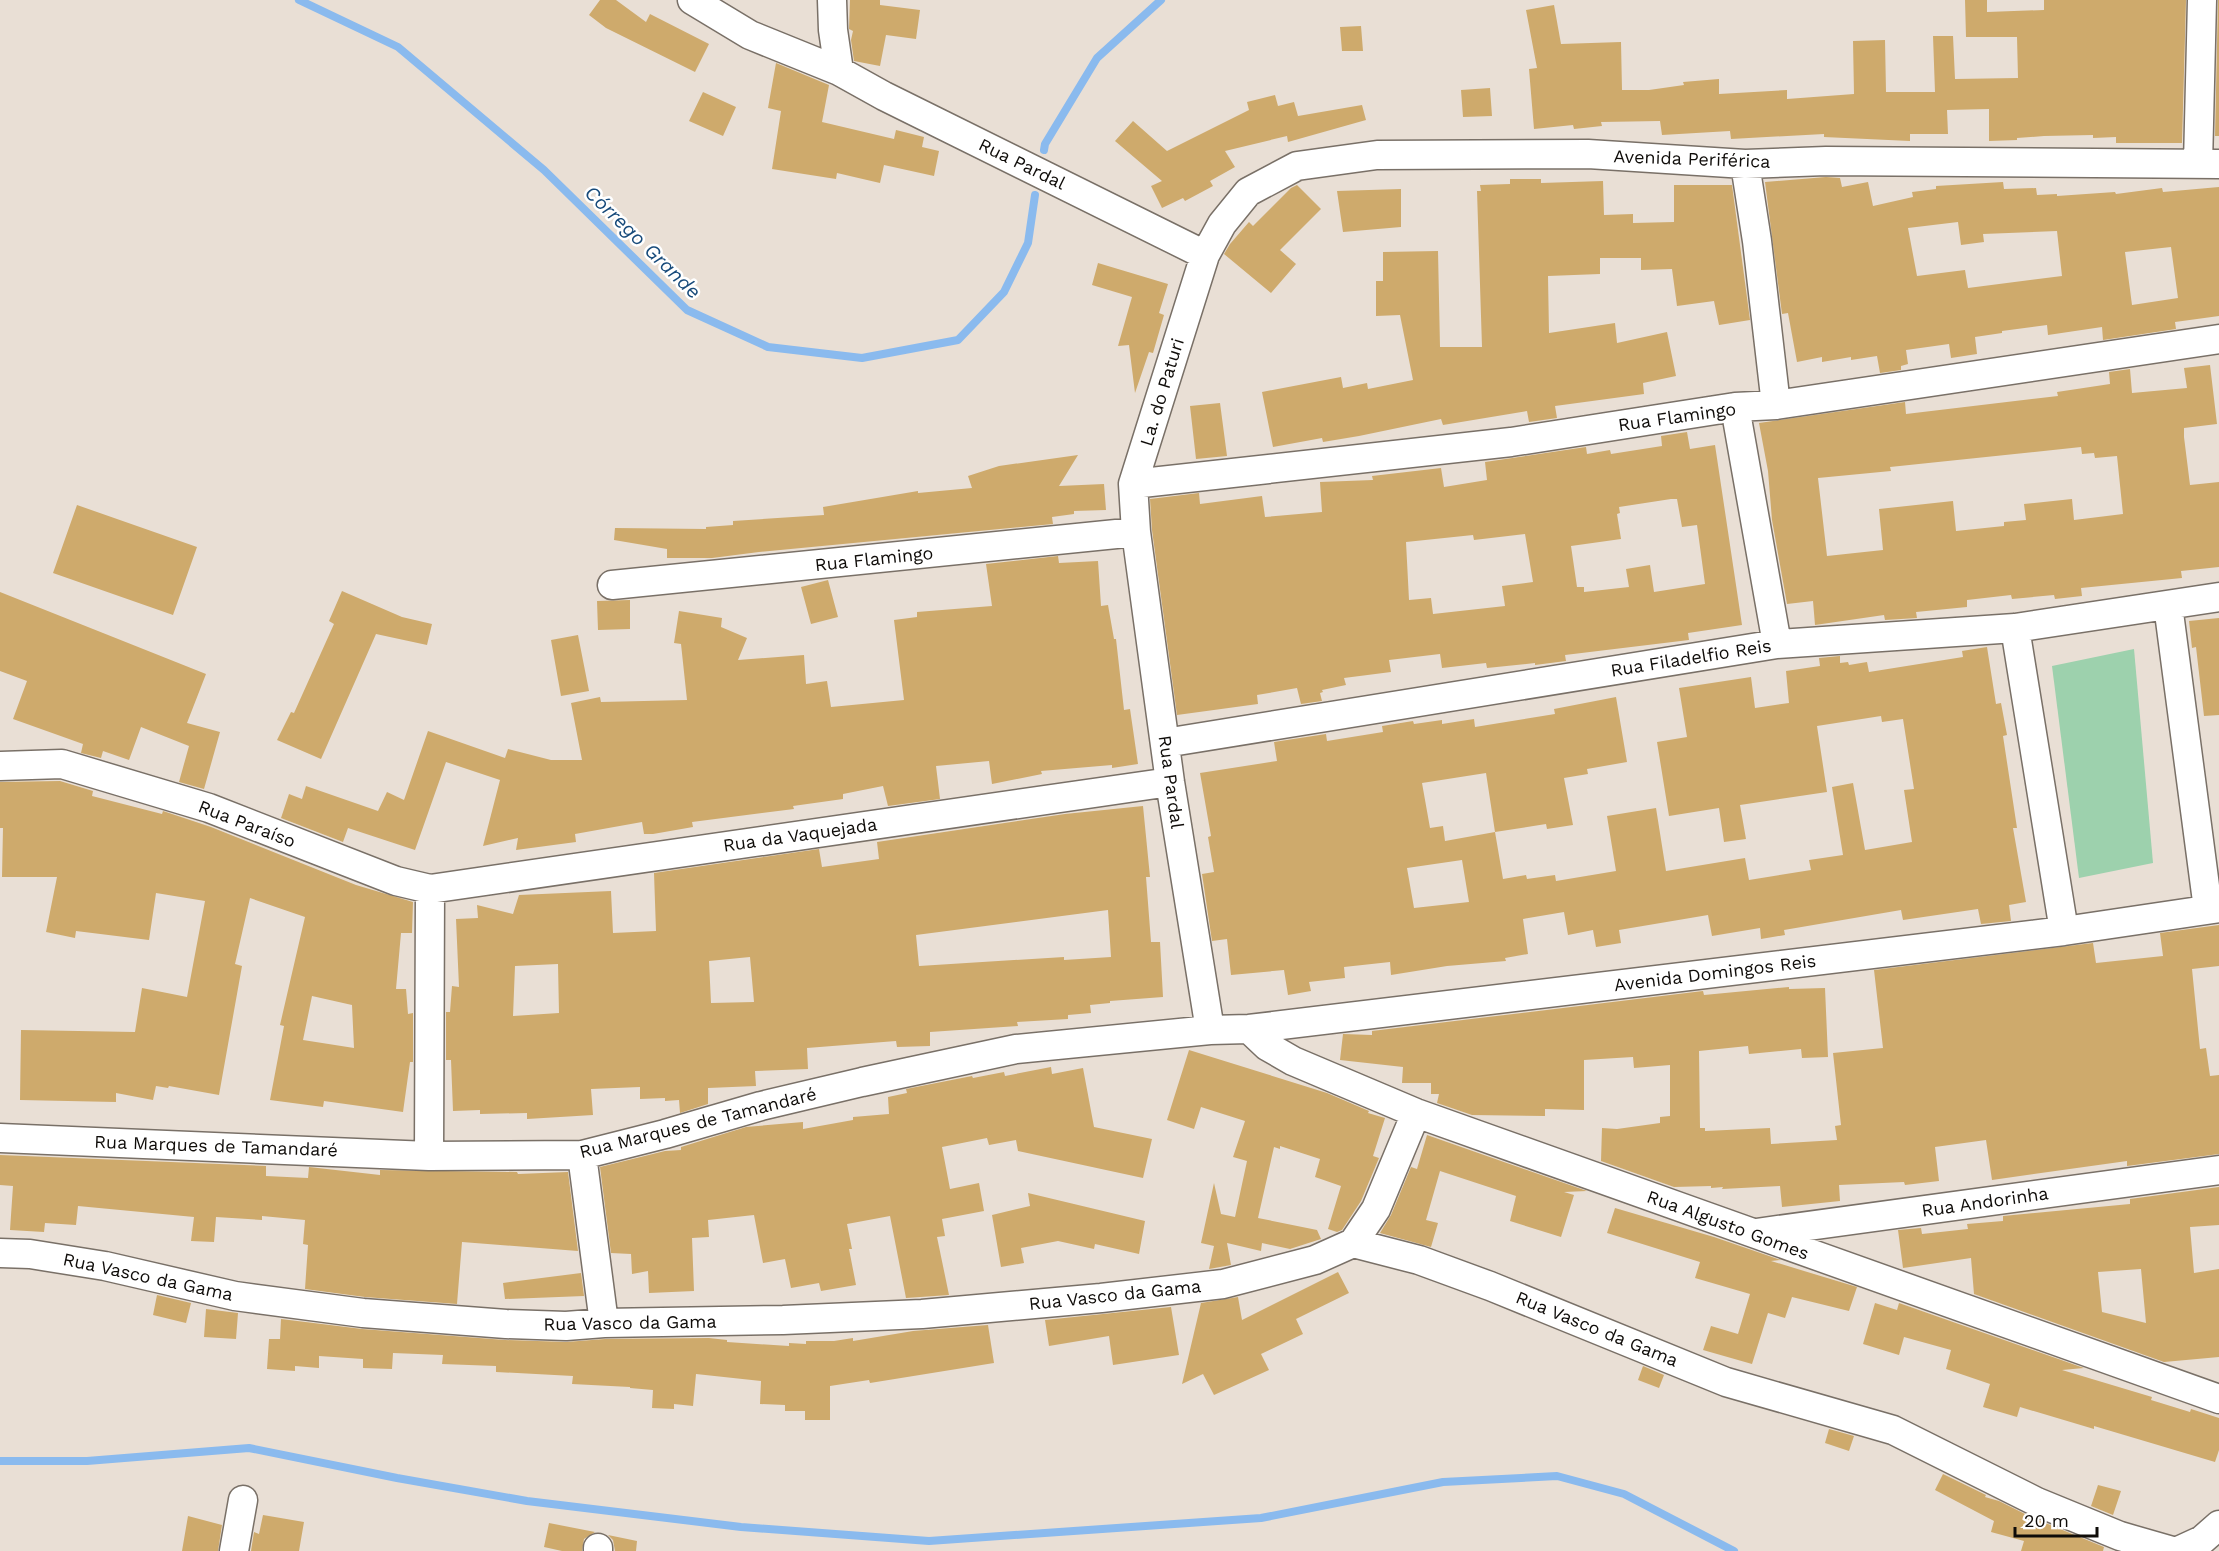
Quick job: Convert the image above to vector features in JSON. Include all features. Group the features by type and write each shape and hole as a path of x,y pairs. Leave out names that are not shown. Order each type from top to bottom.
{"street":[{"name":"Rua Pardal","path":"692,0 750,35 839,70 884,96 1205,255"},
{"path":"832,0 833,30 839,70"},
{"path":"2202,0 2209,164"},
{"name":"Avenida Periférica","path":"1205,255 1222,224 1248,192 1297,166 1377,155 1576,154 1745,164 1826,161 2209,164"},
{"path":"1745,164 1776,405"},
{"name":"La. do Paturi","path":"1136,532 1133,484 1205,255"},
{"name":"Rua Flamingo","path":"1133,484 1510,442 1735,407 1776,405 2219,339"},
{"path":"1735,407 1777,644"},
{"name":"Rua Pardal","path":"1136,532 1170,782 1210,1030"},
{"name":"Rua Flamingo","path":"612,585 1136,532"},
{"name":"Rua Filadelfio Reis","path":"1165,743 1777,644 2015,628 2219,597"},
{"path":"2168,605 2213,908"},
{"path":"2015,628 2064,931"},
{"name":"Rua Paraíso","path":"0,765 62,764 209,808 332,858 396,881 430,889"},
{"name":"Rua da Vaquejada","path":"430,889 1170,782"},
{"path":"429,1156 430,889"},
{"name":"Avenida Domingos Reis","path":"1210,1030 1250,1029 2064,931 2213,908"},
{"name":"Rua Algusto Gomes","path":"1250,1029 1267,1046 1293,1061 1416,1113 2219,1399"},
{"name":"Rua Marques de Tamandaré","path":"0,1138 429,1156 582,1155 761,1106 1016,1048 1210,1030"},
{"path":"1353,1243 1376,1209 1416,1113"},
{"path":"582,1155 604,1323"},
{"name":"Rua Andorinha","path":"1751,1234 2219,1170"},
{"name":"Rua Vasco da Gama","path":"0,1253 30,1254 105,1266 235,1296 363,1313 506,1324 566,1326 922,1314 1101,1298 1223,1284 1315,1260 1353,1243 1419,1260 1490,1286 1726,1382 1893,1430 2037,1502 2120,1536 2172,1551"},
{"path":"234,1551 243,1500"},
{"path":"2178,1551 2202,1540 2219,1525"}],"green space":[{"path":"2134,649 2153,863 2079,878 2052,666"}],"building":[{"path":"600,0 616,0 646,22 650,14 709,44 695,72 606,28 589,15"},
{"path":"850,0 880,0 880,5 920,10 916,39 886,35 880,66 854,61 851,40 853,31 849,29"},
{"path":"1965,0 1987,0 1987,12 2044,10 2044,0 2186,0 2182,143 2116,143 2116,137 2093,138 2093,135 2044,136 1989,141 1989,109 1947,110 1948,134 1910,134 1910,141 1824,137 1824,134 1731,139 1730,131 1662,135 1660,121 1601,122 1602,126 1574,129 1573,125 1534,129 1529,69 1537,68 1526,10 1554,5 1561,44 1621,42 1622,90 1649,90 1684,85 1683,82 1719,79 1719,94 1787,90 1787,99 1854,94 1853,41 1885,40 1886,92 1935,92 1933,36 1953,36 1955,79 2018,78 2017,37 1966,37"},
{"path":"2218,0 2219,136 2215,136"},
{"path":"1361,26 1363,51 1342,51 1340,27"},
{"path":"776,63 829,85 822,122 894,139 896,130 924,137 922,147 939,151 934,176 884,165 880,183 837,173 836,179 772,169 781,111 768,108"},
{"path":"1490,88 1492,116 1463,117 1461,90"},
{"path":"703,92 736,107 723,136 689,121"},
{"path":"1275,95 1278,106 1294,102 1298,116 1362,105 1366,120 1288,142 1287,136 1225,151 1235,167 1210,181 1213,186 1185,201 1183,198 1162,208 1151,186 1162,181 1115,141 1133,121 1167,151 1249,110 1247,102"},
{"path":"1826,177 1840,178 1842,187 1868,182 1873,206 1913,197 1912,192 1936,189 1936,186 2003,182 2004,189 2036,188 2037,195 2057,194 2057,196 2115,192 2116,194 2162,188 2163,192 2219,187 2219,316 2175,322 2176,329 2103,340 2102,327 2048,335 2047,325 2002,331 2002,333 1975,337 1977,354 1951,358 1949,344 1906,350 1908,364 1901,366 1901,370 1880,373 1877,356 1851,360 1851,357 1822,362 1822,357 1797,362 1788,313 1782,314 1765,182","holes":["1958,222 1961,245 1984,242 1983,234 2057,231 2062,276 1968,288 1965,270 1917,276 1908,228","2171,247 2178,298 2132,305 2125,252"]},
{"path":"1510,179 1541,179 1541,183 1603,181 1604,215 1633,214 1633,223 1674,222 1674,185 1732,185 1750,320 1719,325 1714,301 1677,306 1672,269 1641,270 1641,258 1600,258 1600,274 1548,276 1549,333 1615,323 1617,343 1667,332 1676,376 1643,383 1644,394 1555,406 1557,418 1529,422 1527,411 1443,425 1441,419 1323,442 1322,438 1273,447 1262,392 1341,377 1343,388 1367,383 1368,389 1413,380 1400,315 1376,316 1376,281 1383,281 1383,252 1438,251 1440,347 1482,347 1477,191 1481,191 1480,185 1510,184"},
{"path":"1297,185 1321,209 1280,250 1296,264 1271,293 1224,254 1249,222 1253,226 1291,188"},
{"path":"1401,189 1401,227 1343,232 1337,191"},
{"path":"1098,263 1168,284 1159,313 1164,315 1153,353 1149,352 1135,393 1129,345 1118,346 1132,297 1092,285"},
{"path":"2210,365 2217,424 2184,428 2184,437 2190,485 2219,482 2219,567 2181,571 2182,578 2081,588 2082,596 2055,599 2054,595 2012,599 2011,595 1967,600 1967,607 1916,612 1917,618 1885,620 1884,615 1815,625 1813,601 1787,604 1772,520 1768,471 1759,423 1905,402 1906,414 2058,396 2057,392 2110,384 2109,372 2130,369 2132,393 2187,388 2184,368","holes":["2081,447 2082,454 2094,453 2095,458 2117,456 2123,514 2074,520 2072,499 2024,504 2026,520 2004,522 2004,526 1956,531 1953,501 1879,509 1883,550 1827,556 1818,478 1891,471 1890,467"]},
{"path":"1220,403 1227,456 1196,459 1190,406"},
{"path":"1687,432 1690,449 1715,445 1742,625 1688,633 1689,640 1565,655 1566,661 1535,665 1535,663 1487,668 1486,663 1442,668 1440,654 1389,660 1391,672 1344,678 1346,685 1322,690 1323,692 1320,693 1322,701 1301,704 1297,688 1257,695 1258,704 1177,715 1152,530 1150,499 1199,493 1200,504 1262,496 1265,517 1322,512 1320,482 1373,480 1372,476 1441,468 1444,487 1487,480 1485,462 1586,447 1587,454 1610,450 1611,454 1662,446 1661,436","holes":["1677,499 1682,527 1697,525 1705,584 1654,592 1650,565 1626,569 1629,587 1584,592 1584,587 1577,587 1571,546 1621,539 1617,514 1620,513 1619,507","1525,534 1533,582 1502,586 1505,606 1433,614 1431,598 1409,600 1406,542 1473,535 1474,540"]},
{"path":"1078,455 1059,486 1104,484 1106,510 1074,511 1074,514 1052,517 1053,524 712,558 667,558 667,549 614,540 615,528 706,529 706,527 733,525 733,521 824,515 823,507 918,491 918,493 972,488 968,476 999,466"},
{"path":"77,505 197,547 173,615 53,573"},
{"path":"1058,556 1059,563 1098,561 1101,606 1108,605 1114,639 1116,639 1124,710 1130,709 1138,764 1112,768 1112,765 1041,771 1042,774 992,784 989,761 936,766 940,799 888,806 883,786 843,794 843,799 793,806 794,809 692,822 693,827 653,834 644,834 642,822 575,834 576,842 516,850 518,838 483,846 500,780 446,762 415,850 348,828 343,842 281,818 289,794 302,799 306,786 378,811 387,792 404,800 428,731 505,758 508,749 551,760 582,760 571,703 600,697 601,702 687,700 681,644 674,643 679,611 722,618 721,627 747,638 738,660 804,655 806,684 827,681 831,707 904,700 894,620 917,617 917,612 992,606 986,564"},
{"path":"828,580 838,617 811,624 801,587"},
{"path":"342,591 402,617 432,624 427,645 376,634 321,759 277,740 291,712 294,713 334,624 329,621"},
{"path":"0,592 206,674 187,723 220,732 204,789 179,782 189,746 141,727 129,760 103,751 101,758 81,753 83,744 13,719 27,681 0,671"},
{"path":"630,600 630,629 598,630 597,601"},
{"path":"2219,618 2219,715 2204,716 2196,647 2192,648 2189,621"},
{"path":"578,635 589,691 561,696 551,640"},
{"path":"1987,647 1996,704 2001,703 2007,735 2003,736 2017,828 2013,828 2026,902 2009,905 2011,921 1981,924 1978,909 1903,920 1901,910 1784,930 1785,935 1761,939 1760,928 1712,936 1708,915 1619,930 1621,943 1596,947 1593,930 1568,935 1564,912 1523,919 1528,954 1505,958 1506,961 1447,966 1391,975 1390,962 1344,967 1345,978 1309,982 1311,991 1288,995 1284,970 1231,975 1227,939 1212,941 1202,874 1214,872 1208,837 1211,836 1200,773 1277,761 1274,742 1326,734 1327,741 1383,732 1382,726 1413,721 1414,724 1442,720 1442,724 1474,719 1475,727 1555,714 1554,709 1616,697 1627,762 1587,769 1588,774 1564,778 1573,825 1547,829 1546,824 1495,832 1503,879 1526,875 1527,879 1555,875 1556,881 1616,871 1607,816 1656,808 1666,871 1745,858 1749,880 1811,870 1809,860 1843,855 1832,787 1853,783 1865,850 1912,842 1904,790 1914,789 1903,719 1882,722 1881,716 1817,726 1827,792 1740,805 1746,839 1724,842 1719,808 1669,816 1657,742 1687,737 1679,688 1751,677 1755,708 1789,703 1786,671 1820,666 1819,658 1840,656 1840,663 1848,662 1849,665 1867,662 1869,672 1963,657 1962,651","holes":["1486,773 1495,832 1445,841 1443,826 1430,828 1422,783","1462,860 1469,902 1414,908 1407,868"]},
{"path":"60,781 93,791 92,796 162,814 163,811 211,827 356,885 413,902 412,933 401,933 396,989 406,989 408,1014 413,1013 413,1062 410,1062 403,1112 324,1101 323,1107 270,1100 284,1026 280,1025 305,917 250,898 235,964 242,966 219,1095 169,1086 168,1088 156,1086 153,1100 116,1093 116,1102 20,1100 21,1030 135,1032 142,988 187,997 205,901 156,893 149,940 76,931 75,938 46,932 57,877 2,877 3,828 0,828 0,782","holes":["312,996 352,1005 354,1048 303,1040"]},
{"path":"1143,806 1150,877 1146,877 1151,942 1160,942 1163,997 1090,1005 1091,1013 1068,1015 1068,1019 1017,1022 1018,1026 930,1032 930,1046 897,1047 896,1041 807,1048 808,1069 755,1071 756,1086 708,1088 708,1104 680,1113 679,1100 640,1099 640,1087 591,1089 593,1115 527,1119 527,1113 480,1114 480,1110 453,1111 451,1060 446,1060 446,1012 450,1012 452,986 459,987 456,919 478,918 477,905 513,914 519,895 611,891 613,933 656,931 654,873 819,849 822,867 879,859 877,842 1065,814","holes":["1108,910 1111,957 1064,960 1064,957 919,966 916,935","750,957 754,1002 711,1003 709,961","558,964 559,1013 513,1016 515,966"]},
{"path":"2219,925 2219,966 2192,969 2200,1049 2206,1048 2210,1076 2219,1075 2219,1154 2127,1166 2127,1161 1992,1180 1986,1140 1935,1147 1939,1181 1905,1185 1904,1182 1839,1185 1840,1201 1782,1207 1780,1186 1722,1189 1723,1187 1711,1188 1711,1186 1674,1187 1601,1161 1602,1128 1617,1129 1660,1123 1660,1117 1670,1116 1670,1065 1634,1068 1633,1057 1584,1060 1584,1110 1545,1109 1545,1116 1472,1115 1437,1103 1439,1094 1431,1094 1431,1083 1402,1083 1403,1067 1340,1060 1343,1034 1372,1035 1372,1031 1703,991 1704,995 1789,987 1789,989 1825,988 1828,1057 1802,1058 1801,1049 1749,1054 1748,1046 1699,1051 1700,1128 1705,1128 1705,1131 1770,1128 1771,1144 1837,1140 1835,1126 1841,1125 1833,1053 1883,1048 1874,970 2093,943 2096,963 2163,956 2160,933"},
{"path":"1189,1050 1327,1093 1369,1111 1368,1113 1385,1118 1373,1156 1379,1158 1361,1201 1342,1230 1337,1232 1328,1229 1341,1186 1315,1177 1320,1159 1280,1146 1280,1149 1274,1147 1258,1218 1317,1230 1321,1239 1290,1249 1262,1243 1261,1251 1227,1243 1231,1265 1209,1269 1214,1246 1201,1243 1214,1183 1221,1214 1235,1217 1247,1161 1233,1157 1245,1121 1201,1107 1194,1129 1167,1120"},
{"path":"1051,1067 1052,1074 1083,1068 1094,1127 1152,1139 1143,1178 1018,1151 1016,1140 989,1145 987,1138 942,1147 950,1189 979,1183 984,1211 942,1219 945,1236 937,1237 949,1295 906,1298 890,1216 847,1224 856,1285 821,1291 819,1283 791,1288 785,1259 763,1263 754,1215 708,1220 709,1237 692,1238 694,1291 649,1293 648,1271 632,1274 631,1254 611,1253 600,1167 665,1151 681,1150 681,1147 746,1127 803,1122 803,1129 853,1120 853,1117 889,1114 888,1097 907,1093 906,1089 972,1076 973,1078 1004,1072 1005,1076"},
{"path":"1427,1135 1587,1191 1564,1192 1574,1195 1561,1237 1510,1221 1516,1196 1440,1171 1426,1220 1438,1223 1431,1247 1380,1233 1391,1215 1411,1167 1417,1169"},
{"path":"0,1155 266,1166 266,1176 308,1178 309,1167 380,1175 380,1170 517,1172 518,1174 568,1172 578,1251 462,1242 457,1304 365,1297 305,1289 308,1245 303,1244 305,1220 262,1216 262,1220 216,1217 214,1242 191,1241 194,1217 78,1206 76,1225 45,1223 44,1232 10,1230 13,1186 0,1185"},
{"path":"2219,1187 2219,1225 2190,1227 2194,1273 2219,1269 2219,1357 2164,1362 1974,1294 1971,1258 1903,1268 1898,1230 1921,1228 1922,1234 1968,1229 1967,1224 2003,1221 2003,1216 2130,1204 2130,1199","holes":["2141,1269 2146,1323 2102,1312 2098,1272"]},
{"path":"1028,1193 1145,1221 1139,1254 1095,1244 1094,1249 1058,1241 1021,1248 1024,1263 1001,1267 992,1215 1030,1206"},
{"path":"1615,1208 1714,1237 1781,1260 1771,1261 1857,1287 1849,1311 1792,1297 1785,1318 1768,1313 1752,1364 1703,1350 1711,1326 1738,1334 1750,1294 1695,1278 1700,1262 1607,1233"},
{"path":"1338,1272 1349,1293 1296,1319 1303,1334 1261,1354 1269,1370 1214,1395 1203,1374 1182,1384 1201,1303 1238,1297 1242,1320"},
{"path":"581,1273 584,1296 505,1299 503,1283"},
{"path":"157,1295 191,1303 186,1323 153,1315"},
{"path":"1875,1303 1897,1310 1899,1303 2084,1368 2062,1370 2152,1397 2151,1400 2190,1412 2191,1409 2219,1418 2219,1450 2215,1462 2094,1426 2094,1429 2020,1407 2017,1417 1983,1407 1990,1384 1946,1369 1951,1350 1904,1337 1899,1355 1863,1344"},
{"path":"1171,1307 1179,1355 1113,1365 1109,1336 1049,1346 1045,1320"},
{"path":"206,1309 238,1313 236,1339 204,1337"},
{"path":"281,1319 362,1329 505,1340 566,1342 605,1339 709,1338 727,1340 727,1342 789,1346 789,1343 806,1344 806,1341 853,1338 853,1341 913,1331 988,1325 994,1363 870,1383 869,1380 830,1386 830,1420 805,1420 805,1411 785,1411 785,1405 760,1404 761,1381 696,1374 693,1406 674,1404 674,1409 652,1408 653,1390 572,1384 573,1376 496,1372 496,1366 442,1364 443,1355 393,1353 392,1369 363,1368 363,1359 319,1356 319,1368 295,1366 295,1371 267,1369 269,1339 280,1339"},
{"path":"1643,1366 1664,1375 1659,1388 1638,1380"},
{"path":"1829,1429 1854,1436 1849,1451 1825,1443"},
{"path":"1943,1474 1986,1495 1985,1497 2104,1547 2103,1551 2021,1551 2024,1541 1991,1532 1994,1521 1935,1490"},
{"path":"2098,1485 2121,1491 2113,1515 2091,1506"},
{"path":"263,1515 304,1522 299,1551 251,1551 254,1532 259,1534"},
{"path":"188,1516 222,1525 218,1551 182,1551"},
{"path":"549,1523 595,1532 584,1539 582,1551 562,1551 544,1547"},
{"path":"608,1535 637,1541 636,1551 615,1551 613,1540"}],"waterway":[{"name":"Córrego Grande","path":"299,0 398,47 544,170 687,310 768,347 862,358 958,340 1004,292 1028,243 1035,195"},
{"name":"Córrego Grande","path":"1044,150 1045,144 1097,58 1161,0"},
{"path":"0,1461 87,1461 249,1448 527,1501 741,1527 929,1541 1261,1518 1443,1482 1557,1476 1624,1494 1734,1551"}]}
